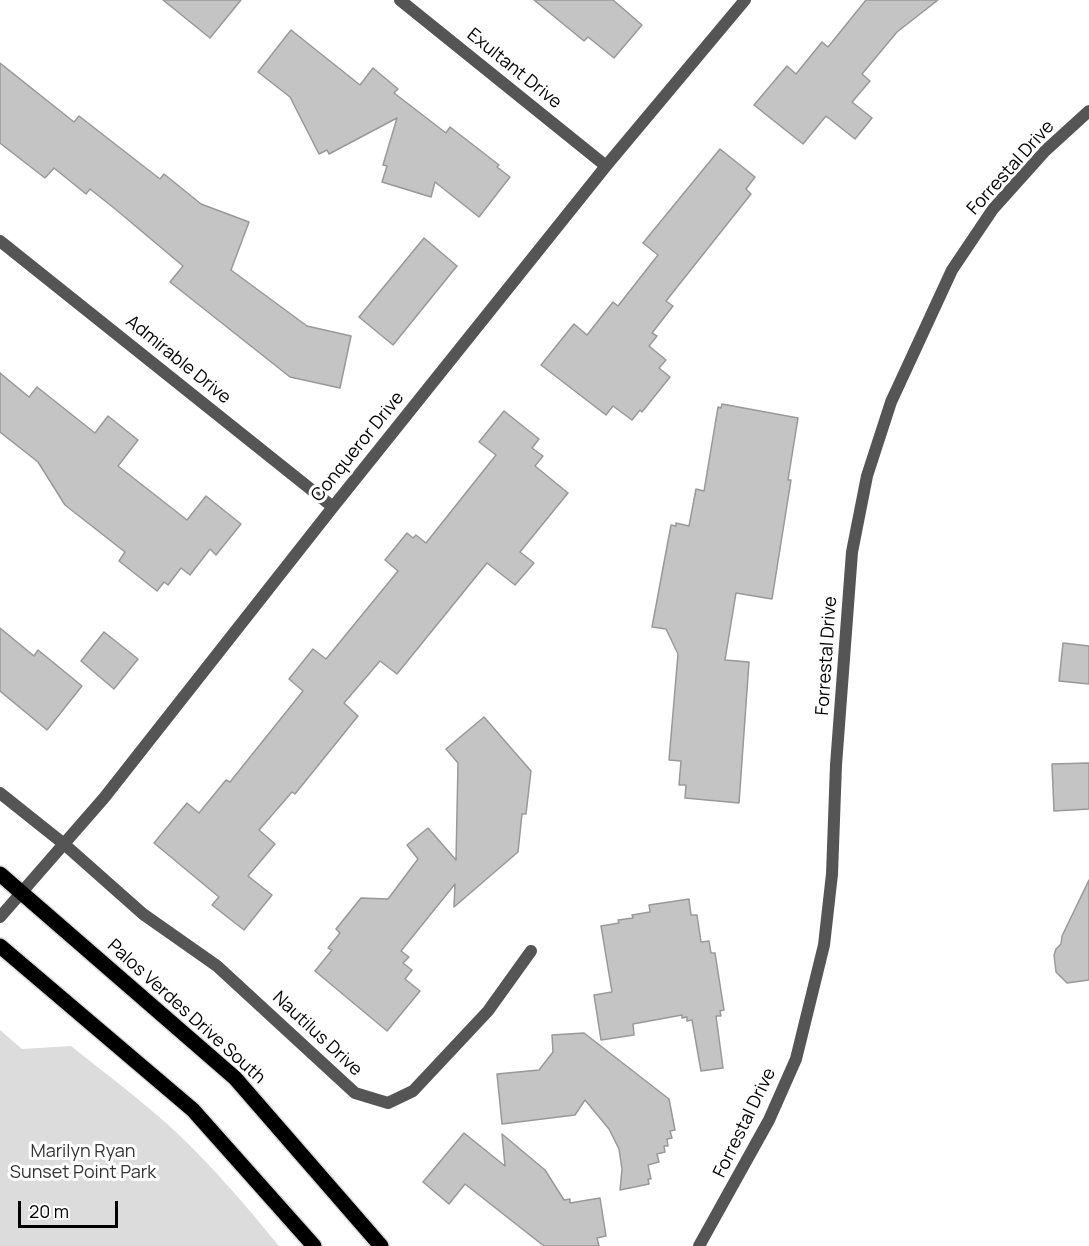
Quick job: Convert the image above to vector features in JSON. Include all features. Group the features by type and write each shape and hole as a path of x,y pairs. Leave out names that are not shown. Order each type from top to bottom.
{"main road":[{"name":"Palos Verdes Drive South","path":"0,874 235,1078 381,1246"},
{"path":"0,946 193,1110 314,1246"}],"street":[{"name":"Exultant Drive","path":"400,0 606,166"},
{"name":"Conqueror Drive","path":"0,917 104,798 606,166 745,0"},
{"name":"Forrestal Drive","path":"699,1246 769,1120 796,1059 824,945 832,874 836,765 852,552 867,476 891,402 952,270 993,209 1045,152 1089,111"},
{"name":"Admirable Drive","path":"0,241 333,507"},
{"name":"Nautilus Drive","path":"0,793 64,844 143,914 217,966 355,1094 388,1103 413,1091 488,1011 531,951"}],"green space":[{"name":"Marilyn Ryan Sunset Point Park","path":"0,1030 22,1049 71,1046 177,1133 230,1188 279,1246 0,1246"}],"building":[{"path":"163,0 241,0 210,38"},
{"path":"534,0 613,0 642,25 614,58 588,37 584,41"},
{"path":"866,0 938,0 897,32 862,74 870,81 852,102 872,118 855,139 826,116 803,144 754,105 787,66 796,74 822,42 828,47"},
{"path":"291,30 360,85 373,68 398,89 394,93 446,133 450,127 499,165 497,167 510,177 479,217 435,182 431,197 382,182 387,166 383,165 397,118 329,154 327,150 319,154 290,97 258,72"},
{"path":"0,63 74,122 79,116 160,179 164,174 201,204 249,222 231,270 307,326 351,336 340,388 290,377 170,282 183,266 114,208 90,189 86,194 54,168 45,178 0,143"},
{"path":"720,149 755,177 746,189 751,194 666,301 673,306 652,333 657,336 649,346 666,360 659,368 670,377 642,412 640,410 632,420 613,406 606,415 541,365 574,324 587,335 613,302 618,306 658,255 643,243"},
{"path":"424,238 457,266 393,345 359,317"},
{"path":"0,373 29,397 37,387 95,433 108,416 138,440 118,466 187,520 206,496 241,524 216,555 210,549 190,575 181,568 168,585 164,582 157,591 119,561 125,552 65,505 38,462 0,432"},
{"path":"722,404 798,418 788,480 791,480 772,599 736,593 725,660 749,662 739,803 685,798 686,785 679,785 681,761 669,760 678,654 666,629 652,627 671,525 676,526 676,523 689,526 696,489 704,491 718,407 721,408"},
{"path":"504,411 539,439 532,448 543,456 535,466 568,493 520,552 534,563 515,585 487,563 397,674 380,661 344,703 358,716 295,794 292,792 259,830 275,844 248,876 272,895 244,930 212,905 219,897 154,843 187,803 199,813 226,780 230,782 303,691 289,679 313,649 326,659 398,571 385,560 407,533 413,538 416,535 426,543 496,455 479,442"},
{"path":"0,628 34,656 38,650 82,686 47,730 0,691"},
{"path":"104,632 138,659 114,689 81,661"},
{"path":"1063,643 1089,646 1089,684 1059,681"},
{"path":"484,717 531,771 526,814 522,814 518,852 454,907 455,884 401,951 409,957 403,963 412,970 405,979 420,991 387,1031 315,971 332,950 328,948 340,933 336,929 361,898 388,899 418,859 407,845 428,828 456,860 458,763 446,749"},
{"path":"1089,763 1089,809 1054,811 1052,764"},
{"path":"1089,880 1089,980 1067,983 1056,972 1054,955"},
{"path":"689,899 691,915 697,915 701,942 709,941 711,953 715,953 724,1010 720,1011 721,1016 716,1016 723,1068 701,1071 692,1020 687,1021 687,1017 682,1018 682,1015 633,1024 634,1035 601,1040 594,995 612,992 601,926 619,923 618,920 633,918 632,915 650,912 649,905"},
{"path":"584,1033 669,1099 675,1130 670,1131 672,1138 667,1139 668,1146 664,1146 665,1152 657,1154 659,1162 648,1165 651,1179 648,1179 649,1184 620,1190 622,1169 619,1149 609,1129 585,1100 575,1115 502,1124 497,1074 539,1070 553,1052 552,1035"},
{"path":"464,1133 505,1166 502,1134 545,1170 564,1200 570,1199 570,1203 600,1198 606,1236 597,1238 599,1246 544,1246 465,1184 449,1204 423,1182"}]}
